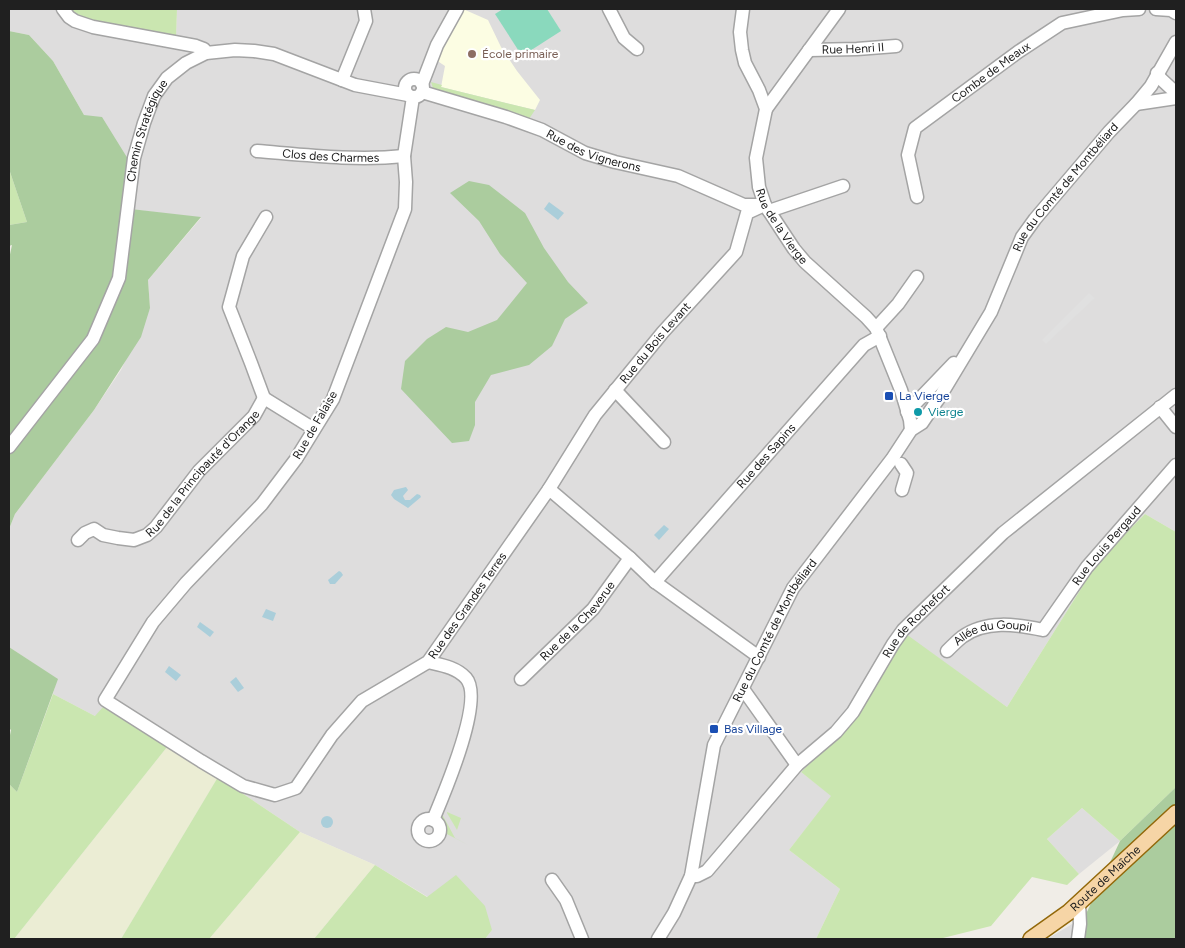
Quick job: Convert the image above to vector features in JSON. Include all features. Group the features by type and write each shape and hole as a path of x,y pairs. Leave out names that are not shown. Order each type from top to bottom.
{"main road":[{"name":"Route de Maîche","path":"1031,939 1079,903 1176,813"}],"street":[{"path":"63,9 75,21 93,28 196,46 204,49 206,53"},
{"path":"342,80 366,21 364,9"},
{"name":"Rue de Falaise","path":"105,700 153,622 186,583 262,504 296,459 333,399 405,208 404,156 413,88 456,9"},
{"path":"609,9 624,38 637,49"},
{"path":"743,9 740,32 742,50 745,63 759,90 766,109"},
{"name":"Rue Henri II","path":"766,109 839,9"},
{"name":"Combe de Meaux","path":"917,197 908,155 915,128 1018,52 1062,23 1123,10 1139,9"},
{"path":"1156,9 1171,10 1176,13"},
{"name":"Rue du Comté de Montbéliard","path":"658,939 674,913 691,876 714,745 793,588 892,459 911,430 922,422 991,312 1022,237 1047,203 1151,86 1176,42"},
{"name":"Rue Henri II","path":"809,50 896,46"},
{"name":"Chemin Stratégique","path":"9,446 94,339 119,278 134,158 154,96 167,78 186,63 206,53 235,50 274,54 368,88 413,88"},
{"path":"1158,74 1176,93"},
{"name":"Rue des Vignerons","path":"413,88 542,130 585,153 615,162 678,176 744,205 767,208"},
{"path":"1136,104 1176,98"},
{"name":"Rue de la Vierge","path":"766,109 756,158 759,188 767,208 794,249 805,262 866,318 878,332 901,390 907,412"},
{"name":"Clos des Charmes","path":"257,151 340,157 386,158 404,156"},
{"path":"767,208 843,186"},
{"name":"Rue du Bois Levant","path":"549,489 595,414 663,332 736,252 747,213 767,208"},
{"path":"266,216 243,256 229,307 264,398 314,429"},
{"name":"Rue des Sapins","path":"655,582 864,345 878,332 917,277"},
{"name":"Rue du Comté de Montbéliard","path":"907,412 972,345"},
{"path":"615,390 664,442"},
{"name":"Rue de Rochefort","path":"691,876 697,876 707,871 797,764 836,732 853,712 904,630 1003,533 1176,395"},
{"name":"Rue de la Principauté d'Orange","path":"78,540 85,533 94,529 103,534 134,540 147,535 156,527 199,471 254,416 264,398"},
{"path":"1160,407 1176,427"},
{"path":"907,412 911,430"},
{"path":"901,464 907,473 902,490"},
{"name":"Rue Louis Pergaud","path":"1042,630 1088,567 1176,465"},
{"path":"549,489 630,558 655,582 759,657"},
{"name":"Rue des Grandes Terres","path":"105,700 200,761 243,786 275,795 296,788 332,735 362,701 428,662 549,489"},
{"name":"Rue de la Cheverue","path":"521,680 593,609 630,558"},
{"name":"Allée du Goupil","path":"947,651 962,637 981,627 1020,625 1042,630"},
{"path":"428,662 448,666 453,669 467,679 471,691 469,711 458,757 447,789 433,820"},
{"path":"743,689 797,764"},
{"path":"552,880 566,900 582,939"},
{"path":"1078,939 1080,924 1079,903"}],"shaded area":[{"path":"9,9 68,9 176,37 177,9 1176,9 1176,532 1145,514 1099,560 1007,707 906,635 857,718 801,772 832,796 789,850 840,889 816,939 485,939 492,930 428,897 375,865 300,832 218,777 167,747 95,716 53,694 57,679 9,647 9,529 15,514 94,410 121,370 150,308 148,280 201,218 122,208 84,115 53,61 29,35 9,31"},
{"name":"École primaire","path":"463,9 488,20 501,47 540,100 535,110 441,87 445,66 436,60"},
{"path":"1089,293 1095,298 1046,344 1042,340"},
{"path":"167,747 218,777 121,939 14,939"},
{"path":"1082,808 1120,841 1079,874 1047,839"},
{"path":"300,832 375,865 314,939 209,939"},
{"path":"1086,914 1084,939 1047,939 1069,926"}],"green space":[{"path":"69,9 177,9 176,38 101,25"},
{"path":"503,9 547,9 561,31 522,56 495,14"},
{"path":"9,31 29,35 53,61 84,115 102,117 128,159 122,208 201,217 148,280 150,308 141,337 94,410 15,514 9,529 9,259 12,245 9,246 9,225 27,222 9,169"},
{"path":"431,82 442,85 441,87 535,110 529,119 439,91 433,88"},
{"path":"9,169 27,222 9,225"},
{"path":"469,181 489,185 525,213 544,248 568,282 588,303 565,319 552,346 529,365 491,375 475,402 475,425 469,441 452,443 401,389 405,361 427,339 446,327 468,332 497,320 527,283 500,254 479,221 450,193"},
{"path":"1145,514 1176,532 1176,787 1120,841 1082,808 1047,839 1079,874 1067,885 1032,877 991,926 939,939 816,939 840,889 789,850 831,796 801,772 857,718 906,634 1007,707 1099,560"},
{"path":"9,647 58,679 17,792 9,784 9,740 11,730 9,728"},
{"path":"53,694 95,716 103,707 167,747 14,939 9,939 9,784 17,792"},
{"path":"218,777 300,832 209,939 121,939"},
{"path":"1176,787 1176,939 1084,939 1086,914 1120,841"},
{"path":"447,813 461,818 457,830"},
{"path":"442,814 455,838 468,845 445,833 444,823 439,816"},
{"path":"375,865 427,897 456,875 485,906 492,930 485,939 314,939"}],"water":[{"path":"549,202 564,213 558,220 544,209"},
{"path":"406,487 408,490 403,496 405,500 410,500 417,494 421,497 408,508 391,495 394,490"},
{"path":"664,525 669,529 659,540 654,535"},
{"path":"339,571 343,575 335,584 330,584 328,580"},
{"path":"266,609 276,613 273,621 262,617"},
{"path":"200,622 214,632 210,637 197,627"},
{"path":"169,666 181,675 176,681 165,672"},
{"path":"236,677 244,688 238,692 230,682"},
{"path":"325,816 329,816 333,822 329,828 325,828 321,824 321,820"}],"place":[{"name":"École primaire","path":"472,54"},
{"name":"La Vierge","path":"889,396"},
{"name":"Vierge","path":"918,412"},
{"name":"Bas Village","path":"714,729"}]}
